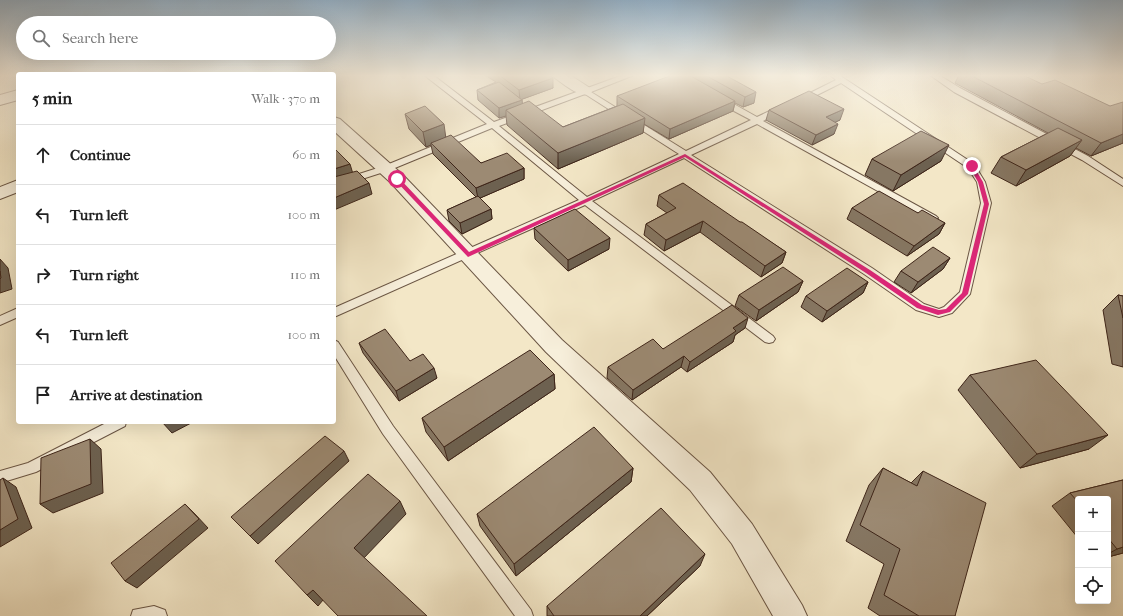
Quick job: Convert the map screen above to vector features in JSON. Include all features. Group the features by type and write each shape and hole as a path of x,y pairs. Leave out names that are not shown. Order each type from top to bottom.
{"street":[{"path":"336,124 387,168 554,346 700,481 742,534 791,616"},
{"path":"0,193 16,187"}],"lane":[{"path":"465,104 586,201 769,339"},
{"path":"336,184 387,168 493,125 551,104"},
{"path":"605,104 868,271 920,307 938,313 948,310 965,294 986,204 981,182 972,166 876,104"},
{"path":"727,104 935,219"},
{"path":"336,312 468,255 586,201 757,121 789,104"},
{"path":"983,104 1085,158 1123,183"},
{"path":"0,321 16,313"},
{"path":"336,348 388,430 525,616"},
{"path":"0,477 31,468 116,424"},
{"path":"139,616 154,614 159,616"}],"building":[{"path":"494,104 511,104 499,108"},
{"path":"522,104 533,104 563,127 623,104 645,118 558,153 506,110"},
{"path":"629,104 729,104 670,129"},
{"path":"782,104 834,104 844,109 826,117 838,124 816,135 769,110"},
{"path":"1025,104 1105,104 1110,106 1123,104 1123,134 1101,143"},
{"path":"425,106 444,124 423,132 405,114"},
{"path":"1058,128 1082,140 1026,170 1001,157"},
{"path":"921,131 949,145 901,175 872,159"},
{"path":"451,135 481,163 507,153 524,168 476,188 431,143"},
{"path":"336,150 350,164 336,168"},
{"path":"357,171 369,183 336,197 336,176"},
{"path":"683,183 786,252 765,266 703,221 666,240 646,224 676,208 659,195"},
{"path":"879,191 918,213 922,210 945,223 914,246 852,208"},
{"path":"478,196 491,209 460,223 447,210"},
{"path":"575,209 610,238 568,260 534,228"},
{"path":"933,247 950,258 918,282 901,271"},
{"path":"783,267 803,281 759,310 739,295"},
{"path":"847,268 868,282 827,311 806,296"},
{"path":"1118,295 1123,296 1123,318"},
{"path":"732,305 748,318 733,328 736,331 690,362 684,356 633,390 608,367 653,339 663,349"},
{"path":"385,329 410,361 423,354 434,368 396,391 359,343"},
{"path":"530,350 554,374 444,447 422,418"},
{"path":"1036,360 1108,435 1037,454 970,375"},
{"path":"594,427 633,468 514,564 477,514"},
{"path":"325,436 344,451 250,536 231,517"},
{"path":"90,439 91,484 40,504 41,458"},
{"path":"883,468 917,486 923,471 986,503 955,616 919,616 884,595 900,549 860,525"},
{"path":"368,474 400,501 354,548 427,616 338,616 313,590 307,595 275,561"},
{"path":"3,478 18,519 0,530 0,480"},
{"path":"1123,480 1123,547 1117,549 1111,542 1111,496 1075,496 1075,499 1070,493"},
{"path":"185,504 199,519 125,581 111,563"},
{"path":"661,508 705,554 640,616 554,616 547,606"}],"route":[{"path":"397,179 468,255 685,155 868,271 920,307 938,313 948,310 965,294 986,204 981,182 972,166"}]}
